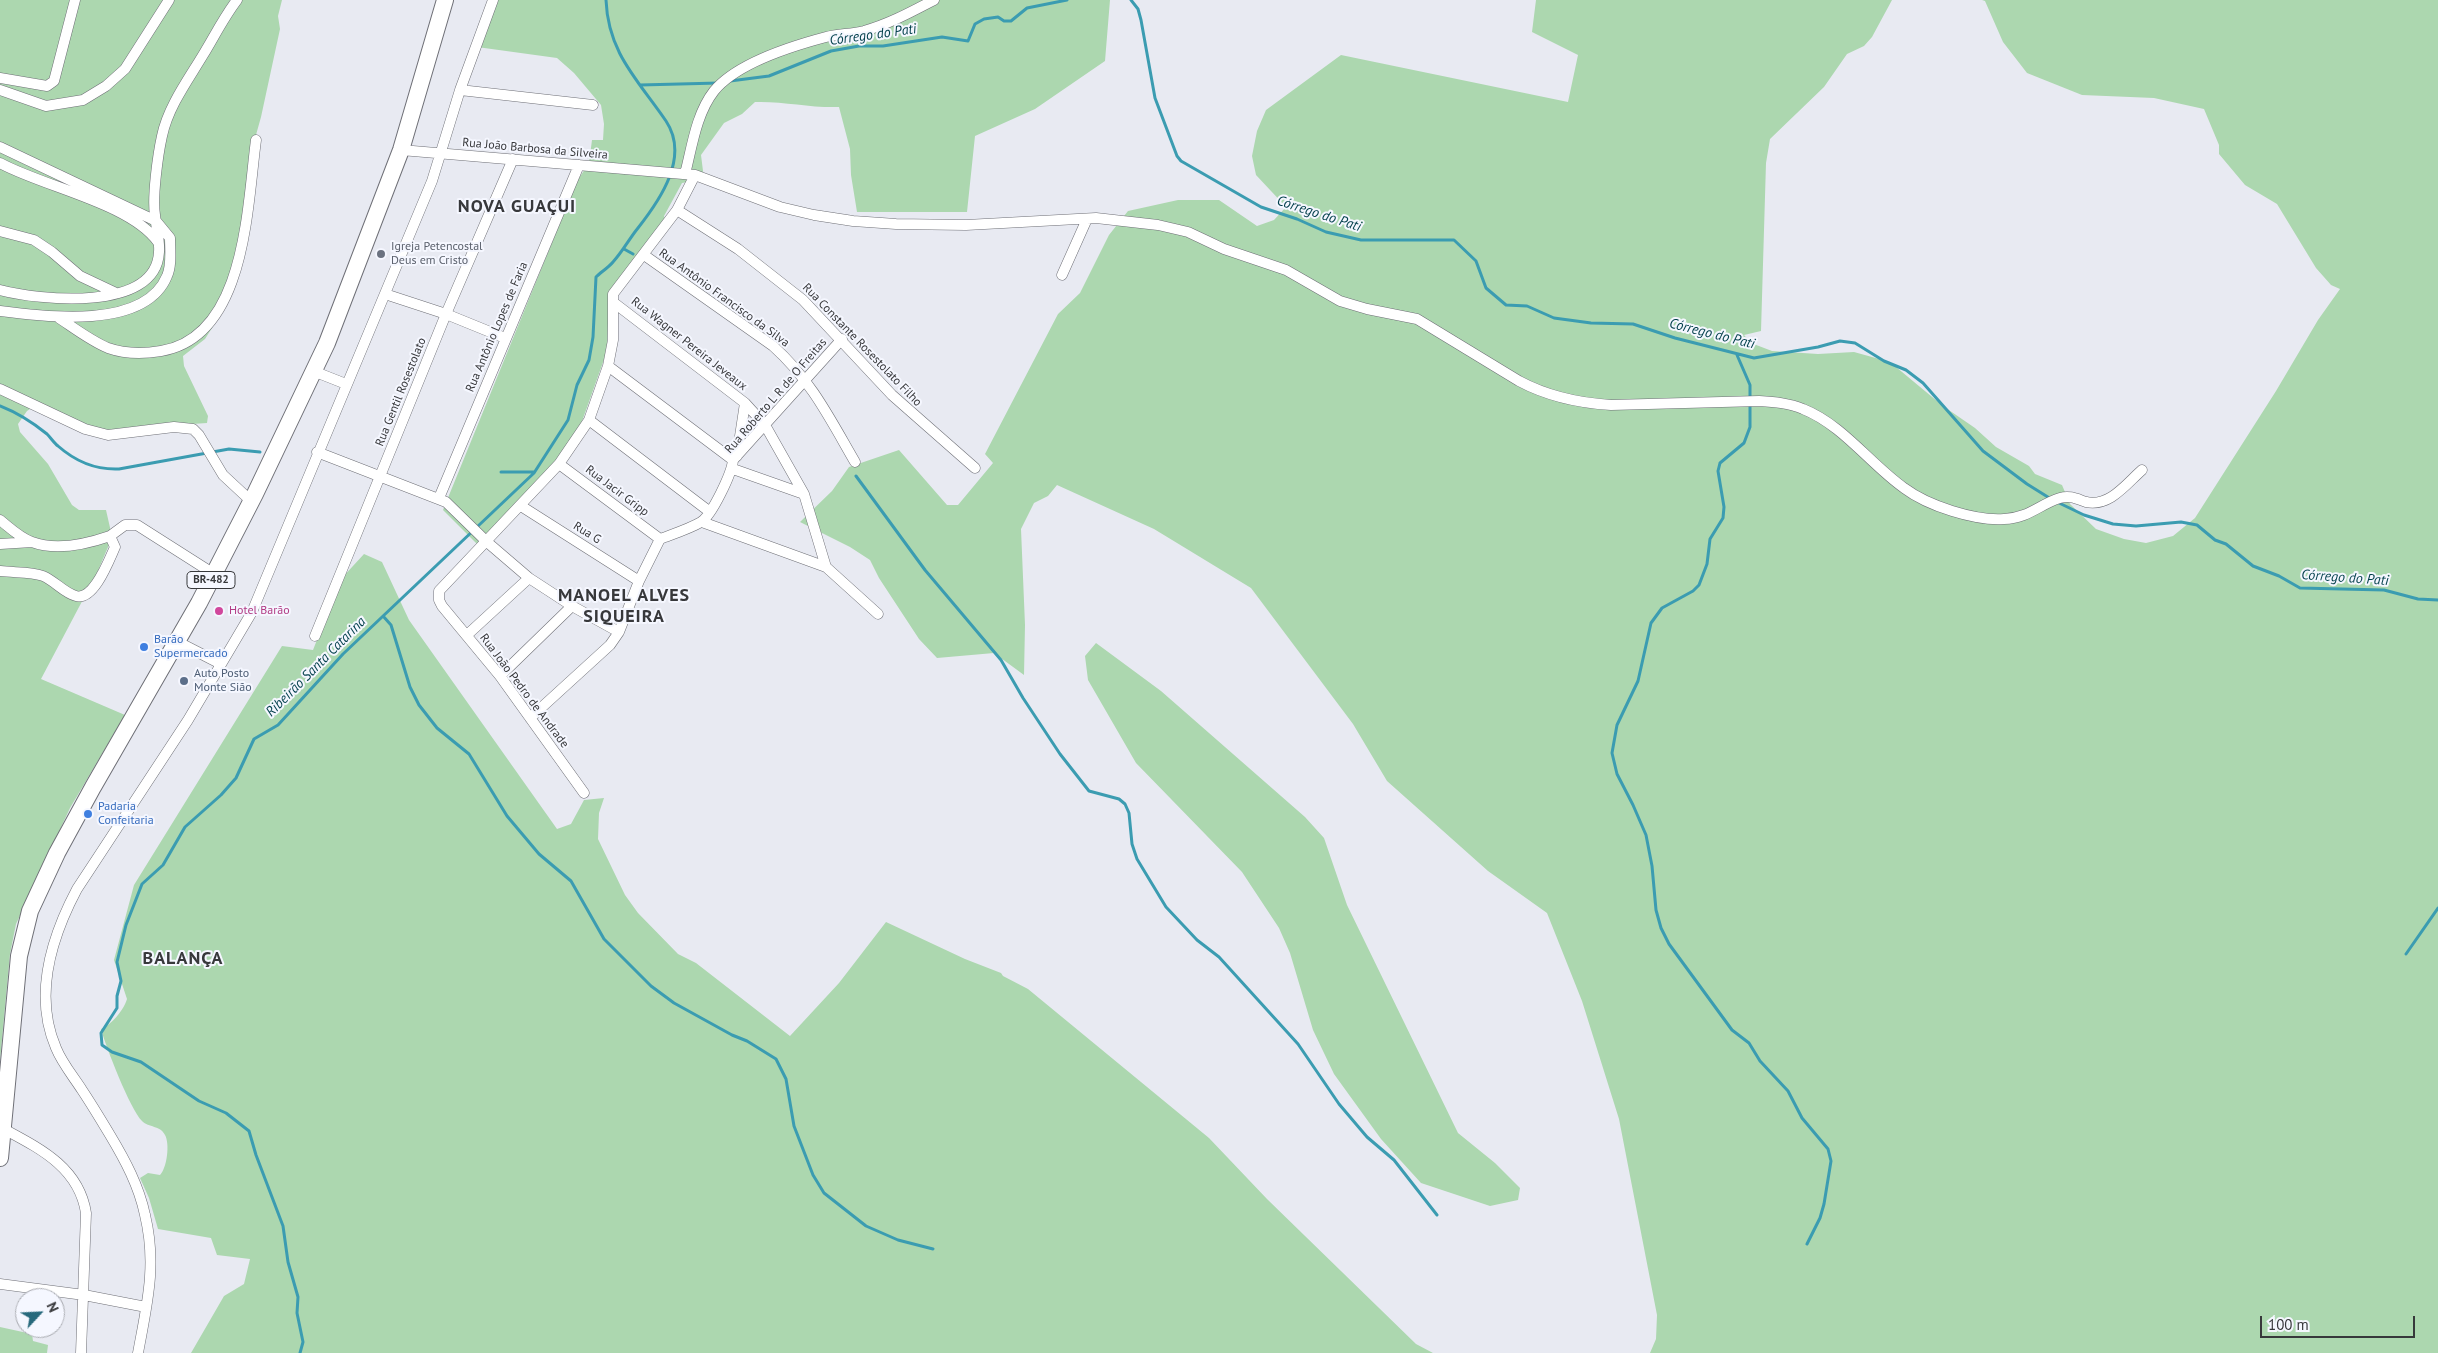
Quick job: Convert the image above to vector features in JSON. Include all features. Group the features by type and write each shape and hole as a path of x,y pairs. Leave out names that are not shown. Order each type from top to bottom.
{"highway":[{"name":"BR-482","path":"0,1158 19,956 30,911 61,845 178,642 214,574 313,371 342,306 401,150 446,0"}],"street":[{"path":"0,78 47,86 54,81 75,0"},
{"path":"0,90 46,106 83,100 106,86 125,69 169,0"},
{"path":"0,290 47,298 84,298 130,291 149,276 157,265 159,244 155,204 162,135 180,94 236,0"},
{"path":"138,1353 152,1279 151,1252 145,1214 139,1195 117,1148 57,1050 47,1018 46,979 56,938 74,896 188,720 252,612 317,452 432,181 460,90 493,0"},
{"path":"486,542 560,464 589,420 608,366 613,340 613,294 678,210 681,173 706,102 716,89 728,76 750,65 818,40 863,31 903,17 934,0"},
{"path":"460,90 593,105"},
{"path":"58,318 108,348 126,352 148,353 168,350 187,342 205,327 220,308 233,278 241,244 256,140"},
{"path":"0,147 156,221 170,238 168,276 158,291 140,303 107,315 58,318 0,311"},
{"name":"Rua João Barbosa da Silveira","path":"401,150 681,173 780,207 853,221 896,224 966,224 1087,218 1117,219 1188,232 1224,249 1286,270 1340,301 1367,309 1417,319 1519,381 1534,389 1559,397 1589,404 1611,405 1759,401 1804,409 1821,418 1847,438 1904,489 1958,513 2005,519 2023,516 2061,498 2073,497 2094,503 2102,502 2113,496 2142,470"},
{"name":"Rua Gentil Rosestolato","path":"315,636 446,314 513,159"},
{"path":"0,163 115,211 147,228 159,244"},
{"name":"Rua Antônio Lopes de Faria","path":"439,498 579,165"},
{"name":"Rua Constante Rosestolato Filho","path":"678,210 746,254 803,300 907,409 975,468"},
{"path":"1062,276 1087,218"},
{"path":"0,231 34,240 80,276 116,294"},
{"name":"Rua Antônio Francisco da Silva","path":"644,255 774,346 806,379 855,462"},
{"path":"385,294 446,314 505,338"},
{"name":"Rua Wagner Pereira Jeveaux","path":"614,302 744,403 766,425 810,508 826,567"},
{"name":"Rua Roberto L R de O Freitas","path":"660,539 702,522 710,512 734,462 842,339"},
{"path":"608,366 734,462 804,494"},
{"path":"313,371 346,384"},
{"path":"0,389 84,429 108,435 174,427 193,429 199,435 223,475 251,501"},
{"path":"734,462 744,403"},
{"path":"589,420 710,512"},
{"path":"317,452 439,498 486,542 529,578 572,606 619,632"},
{"name":"Rua Jacir Gripp","path":"560,464 660,539"},
{"name":"Rua G","path":"520,506 639,581"},
{"path":"0,520 33,542"},
{"path":"702,522 826,567 878,614"},
{"path":"0,544 33,542 58,546 79,544 110,536 125,524 137,525 214,574"},
{"path":"0,572 41,575 76,596 85,596 90,593 104,571 115,547 110,536"},
{"path":"530,718 598,656 619,632 639,581 660,539"},
{"name":"Rua João Pedro de Andrade","path":"486,542 441,586 438,594 442,606 500,676 584,793"},
{"path":"467,635 529,578"},
{"path":"500,676 572,606"},
{"path":"178,642 221,664"},
{"path":"2,1128 53,1157 71,1177 82,1196 86,1213 81,1353"},
{"path":"0,1284 84,1295 146,1307"}],"green space":[{"path":"0,0 282,0 278,16 280,29 261,117 249,160 244,237 232,290 224,309 205,339 183,356 184,366 208,416 207,423 140,430 107,431 75,423 33,407 27,411 18,424 20,432 48,464 72,505 79,510 106,510 111,532 108,547 97,573 41,679 125,715 70,808 16,924 10,954 0,1061"},
{"path":"495,0 1110,0 1105,61 1035,109 975,136 967,212 857,212 851,175 850,149 839,107 755,102 742,114 724,123 701,155 704,179 682,183 664,216 665,219 609,295 607,351 580,427 564,454 479,546 443,510 571,196 579,178 589,163 592,140 603,140 604,124 601,105 574,73 557,58 477,47"},
{"path":"1536,0 1892,0 1872,37 1864,46 1847,54 1824,87 1770,139 1766,163 1761,331 1744,335 1751,343 1772,351 1818,354 1854,352 1890,362 1943,406 1975,428 1996,447 2029,466 2035,474 2062,485 2070,504 2096,529 2124,539 2146,543 2173,536 2195,518 2276,391 2318,320 2340,289 2331,285 2316,268 2277,204 2245,185 2219,154 2219,145 2204,109 2154,98 2082,95 2027,73 2003,42 1985,1 1982,0 2438,0 2438,1353 1650,1353 1656,1339 1657,1315 1619,1119 1582,1001 1547,913 1488,871 1387,781 1353,724 1251,588 1154,529 1057,485 1048,496 1034,503 1021,529 1025,625 1024,675 994,653 937,658 919,639 879,578 870,560 850,547 800,522 832,491 849,467 899,450 947,505 958,505 993,463 985,454 1058,314 1080,293 1109,235 1128,211 1178,200 1219,200 1257,226 1274,220 1286,207 1256,175 1252,156 1257,131 1266,110 1341,55 1568,102 1578,55 1532,32"},
{"path":"364,554 382,562 409,620 557,829 571,824 584,800 604,798 599,813 598,839 625,895 638,913 678,954 696,963 790,1036 839,983 886,922 965,959 1001,973 1003,976 1028,989 1209,1138 1267,1199 1416,1344 1433,1353 191,1353 224,1296 244,1284 250,1259 217,1255 211,1238 158,1229 149,1198 140,1178 148,1173 160,1175 167,1156 167,1139 163,1132 142,1121 131,1104 101,1029 117,1017 127,999 114,960 134,885 282,646 313,650 341,579"},
{"path":"1096,643 1161,691 1305,817 1324,838 1347,905 1458,1133 1495,1163 1520,1188 1518,1200 1490,1206 1421,1183 1381,1139 1334,1074 1313,1030 1290,953 1279,928 1242,872 1136,763 1088,680 1085,656"},
{"path":"0,1327 15,1330 15,1338 33,1338 33,1341 48,1345 47,1353 0,1353"}],"waterway":[{"name":"Ribeirão Santa Catarina","path":"300,1353 303,1342 297,1313 298,1297 288,1262 283,1226 249,1131 226,1113 199,1101 141,1062 112,1052 102,1045 101,1033 117,1008 117,996 121,981 117,962 126,925 142,884 163,865 185,827 221,795 236,778 254,739 278,725 343,654 534,473 568,420 577,385 589,360 593,337 596,277 617,258 655,205 669,177 675,149 673,135 666,121 635,79 618,51 612,36 606,0"},
{"name":"Córrego do Pati","path":"730,81 769,76 831,51 859,46 883,46 942,37 968,41 975,24 984,19 998,17 1004,21 1011,21 1027,8 1067,0"},
{"name":"Córrego do Pati","path":"1131,0 1138,9 1141,20 1155,98 1177,156 1181,161 1261,207 1297,219 1326,232 1361,240 1454,240 1476,261 1486,288 1506,305 1527,306 1554,318 1591,323 1633,324 1675,338 1754,358 1818,347 1840,341 1855,343 1884,361 1906,370 1923,383 1983,451 2027,484 2051,499"},
{"name":"Córrego do Pati","path":"640,85 719,83"},
{"path":"624,249 633,254"},
{"path":"1737,355 1750,385 1750,427 1744,443 1720,463 1718,471 1724,507 1723,518 1710,539 1707,564 1699,585 1693,591 1662,608 1651,623 1638,681 1617,725 1612,753 1617,774 1646,835 1652,866 1656,910 1661,928 1669,944 1732,1030 1749,1043 1760,1061 1788,1091 1802,1118 1828,1149 1831,1161 1824,1204 1820,1218 1807,1244"},
{"path":"0,406 36,426 71,456 102,468 119,469 229,449 260,452"},
{"path":"501,472 534,472"},
{"path":"856,476 925,570 1001,660 1023,698 1060,754 1089,791 1119,799 1125,804 1129,813 1132,844 1137,859 1166,907 1197,940 1219,957 1298,1044 1339,1104 1367,1137 1394,1160 1437,1215"},
{"name":"Córrego do Pati","path":"2057,502 2084,515 2113,524 2136,526 2181,522 2197,525 2215,540 2226,544 2253,566 2279,576 2300,588 2384,590 2418,599 2438,600"},
{"path":"383,616 391,625 410,687 419,705 437,728 469,754 507,816 539,854 571,881 604,939 651,986 674,1003 732,1035 747,1041 776,1059 786,1079 794,1126 813,1175 824,1193 866,1226 898,1240 933,1249"},
{"path":"2406,954 2438,908"}],"place":[{"name":"Igreja Petencostal Deus em Cristo","path":"381,254"},
{"name":"Hotel Barão","path":"219,611"},
{"name":"Barão Supermercado","path":"144,647"},
{"name":"Auto Posto Monte Sião","path":"184,681"},
{"name":"Padaria Confeitaria","path":"88,814"}],"district":[{"name":"NOVA GUAÇUI","path":"517,207"},
{"name":"MANOEL ALVES SIQUEIRA","path":"624,606"},
{"name":"BALANÇA","path":"183,959"}]}
